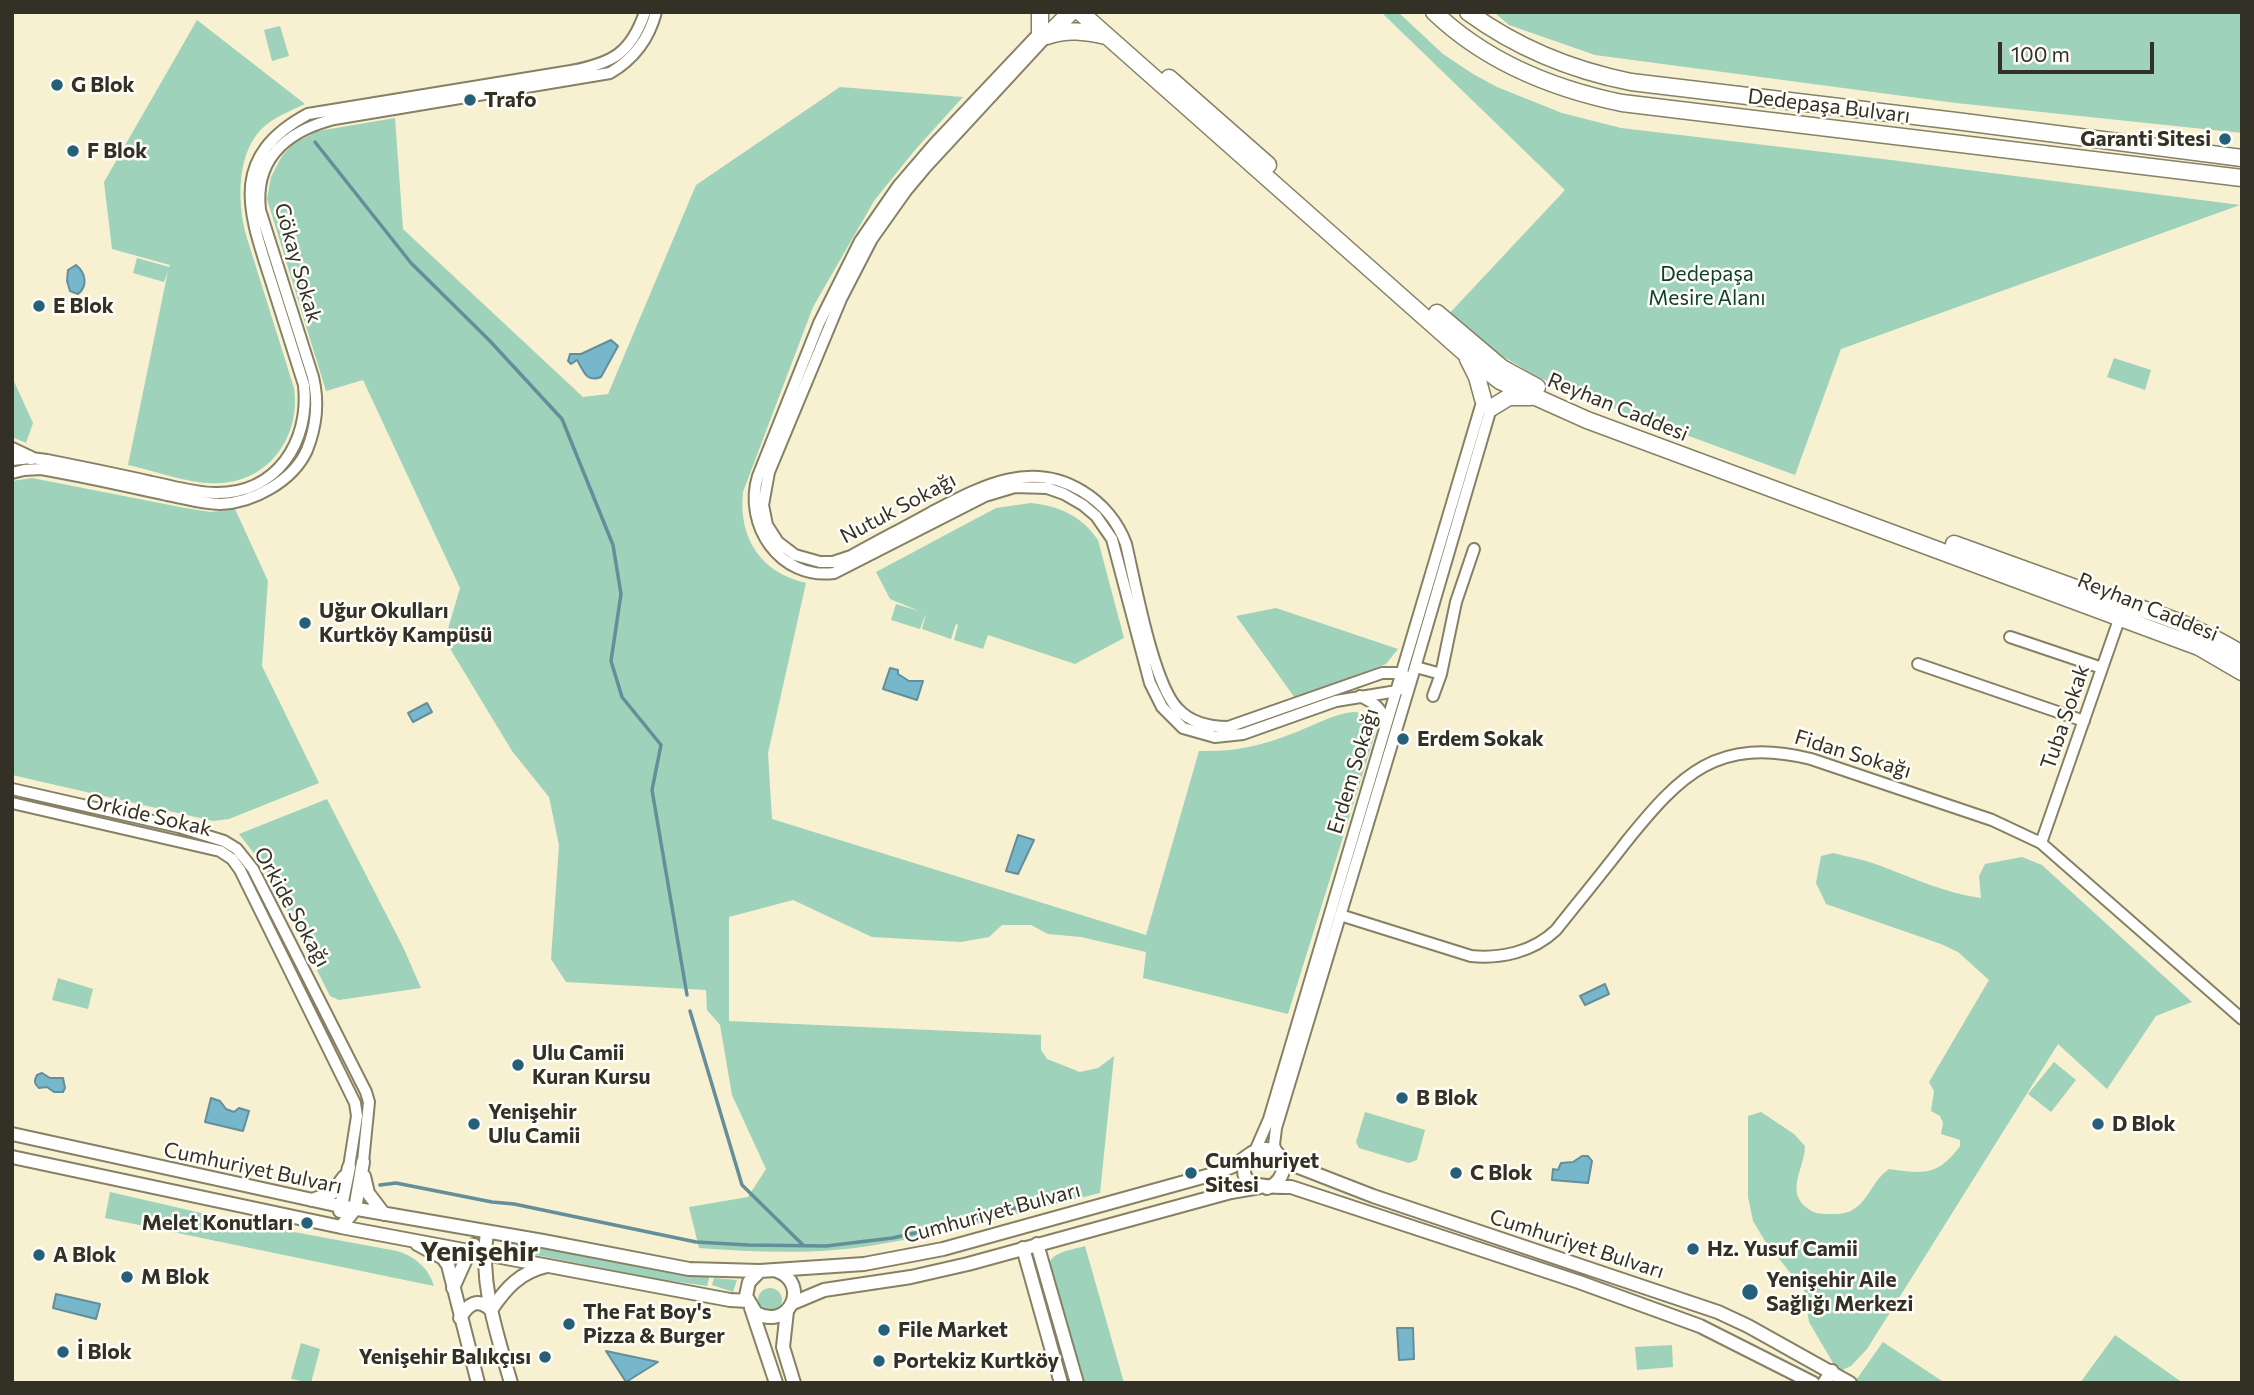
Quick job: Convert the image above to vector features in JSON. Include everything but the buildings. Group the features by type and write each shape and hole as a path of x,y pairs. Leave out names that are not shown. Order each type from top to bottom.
{"main road":[{"path":"1040,12 1043,34"},
{"path":"1043,34 1058,12"},
{"path":"1043,34 1071,12"},
{"name":"Reyhan Caddesi","path":"1080,12 1460,349 1533,397 1587,420 2123,610 2214,637 2242,654"},
{"path":"1094,12 1497,375 1487,404"},
{"name":"Dedepaşa Bulvarı","path":"1434,12 1464,37 1516,68 1560,86 1604,99 2242,178"},
{"name":"Dedepaşa Bulvarı","path":"1468,12 1511,40 1559,62 1631,82 2242,158"},
{"path":"1043,34 1080,31 1106,36"},
{"path":"1460,349 1475,371 1487,404"},
{"name":"Reyhan Caddesi","path":"1497,375 1715,458 2106,599 2242,672"},
{"path":"1487,404 1509,397 1533,397"}],"street":[{"name":"Gökay Sokak","path":"12,473 41,469 219,504 253,497 288,475 298,466 309,444 315,424 317,398 313,377 260,210 261,184 271,159 284,142 313,125 334,119 603,64 626,49 634,39 645,12"},
{"name":"Gökay Sokak","path":"12,460 32,458 215,493 248,487 266,479 292,453 299,438 306,404 304,385 250,211 252,175 259,159 277,134 308,114 610,73 634,56 650,31 656,12"},
{"name":"Nutuk Sokağı","path":"1043,34 912,183 859,262 769,472 763,505 771,532 778,542 795,555 820,562 833,562 851,556 979,487 1021,476 1049,478 1068,483 1087,494 1100,504 1117,526 1126,544 1163,685 1178,710 1191,719 1217,727 1240,724 1382,673 1402,673"},
{"name":"Nutuk Sokağı","path":"1043,34 933,144 898,186 860,241 819,323 758,476 755,511 764,537 772,548 792,565 814,573 834,573 985,496 1015,487 1047,488 1083,505 1096,516 1112,539 1150,684 1157,699 1175,722 1204,735 1227,737 1261,729 1314,708 1360,696 1397,691 1411,681"},
{"name":"Erdem Sokağı","path":"1253,1153 1269,1119 1386,725 1487,404"},
{"name":"Erdem Sokağı","path":"1281,1158 1274,1145 1276,1128 1416,667 1487,404"},
{"path":"12,449 32,458"},
{"path":"1433,696 1441,674 1456,602 1474,549"},
{"name":"Tuba Sokak","path":"2041,843 2123,610"},
{"path":"2010,637 2102,668"},
{"path":"1918,664 2084,721"},
{"path":"1416,667 1441,674"},
{"path":"1402,673 1411,681"},
{"path":"1360,696 1378,706 1386,725"},
{"name":"Fidan Sokağı","path":"1340,915 1471,956 1490,958 1528,949 1544,941 1556,930 1658,803 1674,787 1709,762 1758,751 1782,752 1811,759 1992,820 2041,843 2242,1019"},
{"name":"Orkide Sokağı","path":"12,789 179,827 224,841 242,854 253,869 366,1093 369,1102 363,1162"},
{"name":"Orkide Sokak","path":"12,803 220,851 232,859 240,870 355,1103 357,1116 349,1167"},
{"name":"Cumhuriyet Bulvarı","path":"12,1134 355,1209 689,1269 760,1271 864,1264 943,1249 1210,1175 1230,1168 1253,1153"},
{"path":"1268,1149 1281,1158 1282,1177 1278,1182 1264,1187 1251,1182 1245,1172 1247,1160 1253,1153 1268,1149"},
{"name":"Cumhuriyet Bulvarı","path":"12,1157 341,1227 750,1304 756,1313 769,1318 776,1317 824,1290 911,1278 1231,1192 1264,1187 1291,1187 1514,1259 1700,1326 1813,1383"},
{"name":"Cumhuriyet Bulvarı","path":"1281,1158 1373,1196 1718,1312 1850,1383"},
{"path":"341,1227 355,1209 363,1162"},
{"path":"363,1162 368,1193 384,1214"},
{"path":"311,1200 332,1193 349,1167"},
{"path":"341,1227 340,1206 349,1167"},
{"path":"1368,1211 1373,1196"},
{"path":"1021,1227 1077,1383"},
{"path":"453,1289 470,1250 487,1232"},
{"path":"487,1232 484,1253 491,1310 511,1383"},
{"path":"404,1238 443,1258 448,1265 478,1383"},
{"path":"1514,1259 1516,1244"},
{"path":"1029,1247 1061,1383"},
{"path":"491,1310 503,1291 519,1277 549,1266"},
{"path":"777,1270 789,1278 793,1285 783,1347 794,1383"},
{"path":"760,1271 749,1282 746,1296 776,1383"},
{"path":"460,1318 471,1304 477,1302 484,1303 491,1310"},
{"path":"1824,1383 1832,1371"}],"green space":[{"name":"Dedepaşa Mesire Alanı","path":"1381,12 1398,12 1443,54 1497,87 1562,113 1621,128 2240,205 1841,349 1795,475 1580,396 1536,376 1499,354 1447,316 1565,190"},
{"path":"1494,12 2242,12 2242,133 1956,103 1595,55 1509,25"},
{"path":"197,20 305,104 275,119 256,135 244,162 240,192 246,235 294,388 292,422 287,438 267,464 254,474 220,483 185,480 128,465 168,271 164,282 133,273 137,258 169,267 170,265 112,249 104,182"},
{"path":"280,26 289,56 272,61 264,30"},
{"path":"840,87 963,97 874,201 813,307 743,492 744,524 756,551 776,571 806,583 768,753 772,819 1146,935 1199,751 1259,745 1332,717 1355,712 1367,716 1372,722 1375,734 1288,1014 1143,978 1146,952 1081,937 1048,934 1031,925 1002,925 989,937 961,942 872,937 793,900 729,917 729,1021 1041,1035 1041,1050 1047,1059 1080,1072 1098,1068 1114,1056 1100,1193 932,1234 853,1248 787,1252 699,1248 689,1207 748,1197 766,1169 732,1095 720,1025 707,1010 706,990 566,982 551,959 559,845 549,797 512,751 440,632 448,629 460,588 363,380 326,391 267,199 271,177 282,156 293,144 318,131 395,118 403,229 583,397 608,394 696,185"},
{"path":"2114,358 2151,370 2145,390 2107,377"},
{"path":"12,377 33,423 26,443 12,437"},
{"path":"32,478 211,512 235,509 268,581 262,666 319,783 229,819 213,821 12,775 12,481"},
{"path":"1031,503 1069,514 1085,525 1098,540 1124,638 1075,664 988,635 983,649 954,640 958,625 956,624 951,639 922,629 926,613 920,629 891,620 896,604 919,611 890,599 876,572 996,508"},
{"path":"1276,608 1398,649 1386,664 1295,698 1236,616"},
{"path":"327,799 403,947 421,988 339,1000 330,996 266,869 239,834"},
{"path":"1833,853 1875,864 1943,889 1981,898 1979,876 1985,864 2022,857 2042,865 2192,1002 2156,1016 2107,1089 2058,1044 1867,1349 1851,1366 1838,1372 1833,1369 1833,1363 1809,1322 1804,1290 1765,1241 1753,1221 1748,1197 1748,1116 1761,1112 1794,1134 1805,1146 1797,1194 1804,1206 1816,1213 1844,1213 1853,1210 1889,1169 1921,1172 1937,1168 1952,1156 1960,1146 1960,1140 1941,1134 1943,1123 1940,1116 1931,1111 1934,1091 1929,1082 1989,980 1958,952 1941,944 1826,904 1816,883 1821,856"},
{"path":"58,978 93,989 88,1009 52,1000"},
{"path":"2054,1062 2076,1080 2051,1112 2028,1094"},
{"path":"1365,1112 1425,1130 1417,1160 1409,1163 1359,1148 1356,1142"},
{"path":"110,1192 245,1223 397,1251 420,1264 434,1286 105,1218"},
{"path":"510,1240 710,1275 707,1286 657,1279 511,1250 508,1246"},
{"path":"1085,1246 1124,1383 1082,1383 1048,1266 1058,1254"},
{"path":"714,1278 737,1280 733,1292 712,1285"},
{"path":"770,1288 781,1295 782,1300 775,1311 770,1312 759,1305 758,1300 765,1289"},
{"path":"2115,1335 2183,1383 2080,1383"},
{"path":"1883,1342 1945,1383 1854,1383"},
{"path":"301,1343 320,1349 311,1383 291,1379"},
{"path":"1672,1345 1673,1367 1637,1370 1635,1347"}],"water":[{"path":"76,265 85,280 78,294 70,291 67,281 68,270"},
{"path":"611,340 618,346 601,377 589,377 577,360 571,364 568,361 570,354 581,354"},
{"path":"890,668 898,670 898,674 909,681 923,681 917,700 883,689"},
{"path":"427,703 432,712 413,722 408,713"},
{"path":"1018,835 1034,840 1018,874 1006,871"},
{"path":"1605,984 1609,994 1585,1005 1580,996"},
{"path":"42,1073 50,1078 63,1078 63,1092 37,1087 35,1079"},
{"path":"211,1098 220,1101 226,1109 234,1112 239,1108 249,1111 243,1131 205,1122"},
{"path":"1582,1156 1588,1156 1592,1161 1588,1183 1552,1180 1553,1169 1558,1170 1561,1163 1573,1162"},
{"path":"56,1294 100,1304 96,1319 53,1308"},
{"path":"1397,1328 1413,1328 1414,1359 1399,1360"},
{"path":"606,1351 658,1362 626,1382"}],"waterway":[{"path":"315,142 411,263 489,340 562,419 613,545 621,594 611,661 622,697 661,745 652,790 687,995"},
{"path":"690,1011 742,1185 803,1245"},
{"path":"380,1185 396,1183 514,1204 696,1242 748,1245 826,1246 892,1238 1041,1201 1058,1201"}],"place":[{"name":"G Blok","path":"57,85"},
{"name":"Trafo","path":"470,100"},
{"name":"Garanti Sitesi","path":"2225,139"},
{"name":"F Blok","path":"73,151"},
{"name":"E Blok","path":"39,306"},
{"name":"Uğur Okulları Kurtköy Kampüsü","path":"305,623"},
{"name":"Erdem Sokak","path":"1403,739"},
{"name":"Ulu Camii Kuran Kursu","path":"518,1065"},
{"name":"B Blok","path":"1402,1098"},
{"name":"Yenişehir Ulu Camii","path":"474,1124"},
{"name":"D Blok","path":"2098,1124"},
{"name":"Cumhuriyet Sitesi","path":"1191,1173"},
{"name":"C Blok","path":"1456,1173"},
{"name":"Melet Konutları","path":"307,1223"},
{"name":"Hz. Yusuf Camii","path":"1693,1249"},
{"name":"A Blok","path":"39,1255"},
{"name":"M Blok","path":"127,1277"},
{"name":"Yenişehir Aile Sağlığı Merkezi","path":"1750,1292"},
{"name":"The Fat Boy's Pizza & Burger","path":"569,1324"},
{"name":"File Market","path":"884,1330"},
{"name":"İ Blok","path":"63,1352"},
{"name":"Yenişehir Balıkçısı","path":"545,1357"},
{"name":"Portekiz Kurtköy","path":"879,1361"}],"district":[{"name":"Yenişehir","path":"479,1252"}]}
